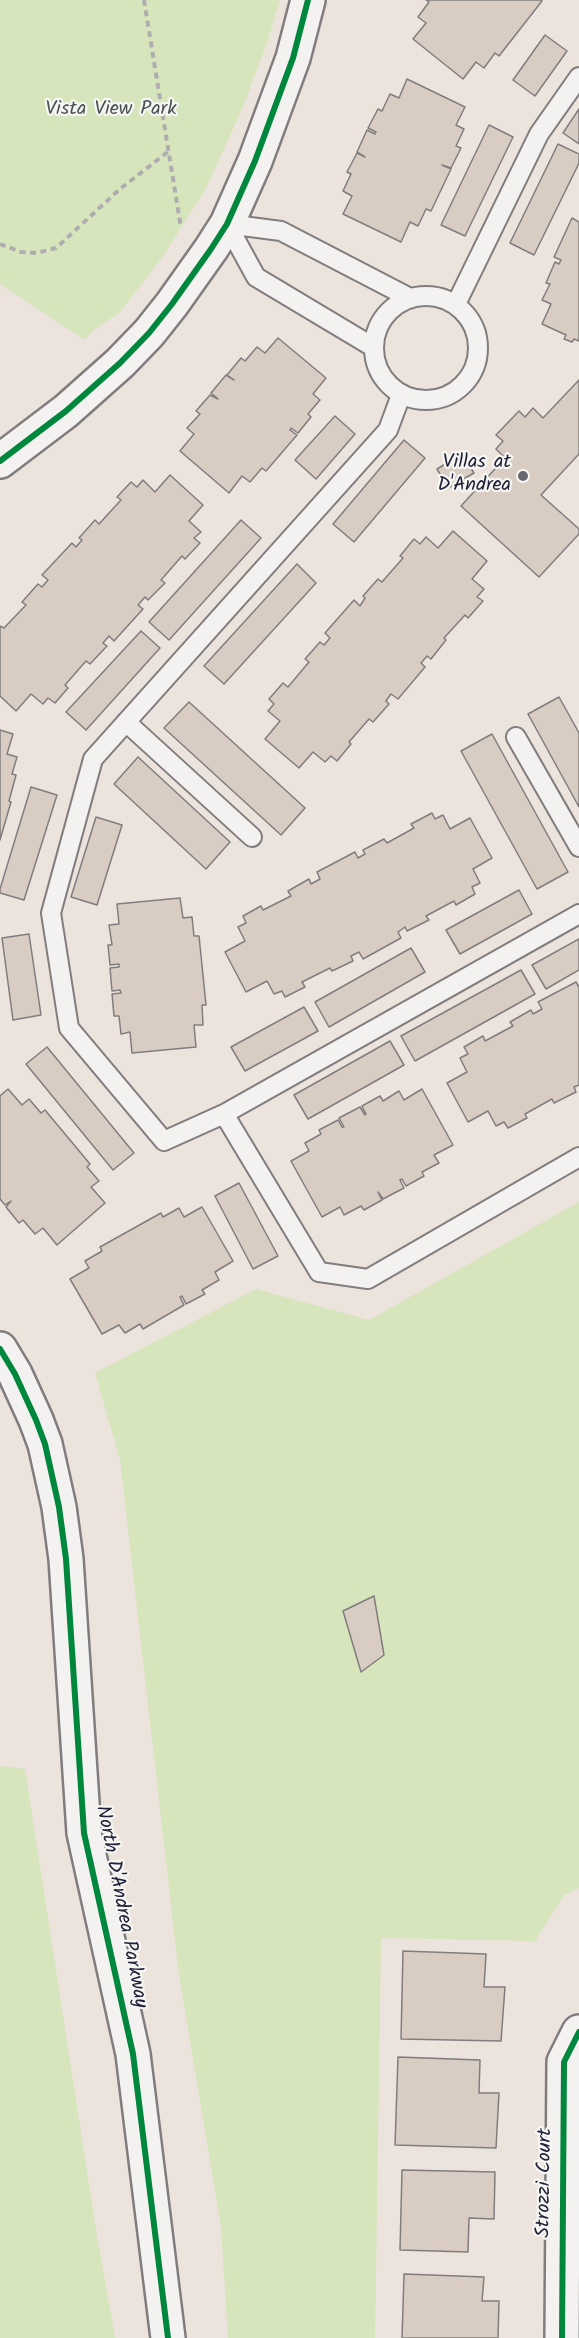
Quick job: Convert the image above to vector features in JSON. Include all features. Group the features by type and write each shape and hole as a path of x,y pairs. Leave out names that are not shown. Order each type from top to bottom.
{"street":[{"path":"0,461 66,411 120,363 149,333 191,278 226,224 255,161 293,58 308,0"},
{"path":"293,58 327,0"},
{"name":"North D'Andrea Parkway","path":"0,1349 15,1374 45,1444 59,1507 66,1559 84,1833 133,2054 168,2338"},
{"name":"Strozzi Court","path":"562,2338 564,2062 579,2032"}],"lane":[{"path":"456,304 539,134 579,77"},
{"path":"226,224 282,231 410,298"},
{"path":"226,224 256,277 373,347"},
{"path":"423,295 441,297 456,304 469,317 476,332 479,350 470,378 449,396 438,400 420,401 401,395 387,384 375,365 373,347 376,330 394,306 410,298 423,295"},
{"path":"401,395 388,430 93,759 51,913 69,1028 164,1141 224,1114 579,914"},
{"path":"126,722 252,837"},
{"path":"516,737 579,847"},
{"path":"224,1114 319,1272 368,1279 579,1157"}],"path":[{"path":"144,0 182,228"},
{"path":"0,244 21,252 37,253 56,248 120,189 169,151"}],"green space":[{"name":"Vista View Park","path":"0,0 280,0 267,43 242,109 205,190 163,256 120,312 94,330 85,340 0,284"},
{"path":"579,1202 579,1888 564,1895 535,1941 381,1938 375,2338 228,2338 221,2227 179,1975 120,1460 95,1373 256,1289 369,1320"},
{"path":"0,1766 25,1769 96,2230 115,2338 0,2338"}],"building":[{"path":"426,0 542,1 499,56 495,53 484,68 476,62 463,79 413,39 426,23 418,17 429,2"},
{"path":"545,35 567,51 535,96 513,80"},
{"path":"407,79 465,107 456,125 464,129 456,146 461,148 451,168 442,165 451,169 431,211 426,209 418,226 410,222 401,242 343,214 352,196 343,191 351,174 347,172 357,153 365,157 357,152 367,130 375,134 376,132 368,128 378,109 382,111 390,94 399,98"},
{"path":"579,109 579,144 563,133"},
{"path":"489,125 513,137 465,236 441,225"},
{"path":"558,144 579,154 579,163 534,255 510,243"},
{"path":"572,218 579,222 579,341 574,339 572,342 564,339 566,335 542,324 551,304 542,300 550,284 546,283 555,262 559,264 561,260 554,257"},
{"path":"278,338 326,378 313,394 320,400 308,414 311,417 298,433 291,428 290,430 297,435 266,471 262,468 250,482 242,476 229,493 180,451 194,434 187,428 200,414 196,411 210,395 218,399 211,393 226,375 234,380 227,375 241,358 245,361 257,347 265,353"},
{"name":"Villas at D'Andrea","path":"579,380 579,454 541,495 579,529 579,534 539,577 461,506 505,458 496,449 503,441 496,435 519,411 525,417 533,408 543,418"},
{"path":"335,416 355,434 316,479 295,460"},
{"path":"404,440 425,458 354,542 333,524"},
{"path":"462,454 474,473 448,488 437,469"},
{"path":"170,475 203,505 189,521 201,532 194,538 200,543 185,559 182,556 161,580 165,583 148,600 145,597 138,605 143,609 114,641 109,636 103,643 107,646 90,664 86,661 65,685 68,688 55,703 48,698 43,704 31,694 16,711 0,696 0,626 4,628 26,605 22,602 38,584 42,587 48,580 42,575 72,543 76,547 82,540 79,538 95,520 99,524 121,500 117,497 131,482 137,487 143,480 155,492"},
{"path":"241,520 261,538 169,640 149,622"},
{"path":"453,531 487,561 472,579 484,589 477,597 483,601 468,618 465,615 444,638 446,640 431,659 427,656 421,663 425,667 398,699 391,694 386,701 389,704 373,722 369,719 349,742 351,744 337,761 331,756 325,762 313,752 299,768 265,739 280,721 268,711 274,704 269,699 283,683 288,687 309,662 305,659 320,642 324,645 330,638 325,633 354,600 360,606 365,598 363,596 378,579 382,582 403,558 400,556 414,539 420,544 426,537 438,548"},
{"path":"297,564 316,583 224,684 204,666"},
{"path":"141,631 160,648 86,730 66,712"},
{"path":"559,697 579,733 579,807 528,714"},
{"path":"189,702 305,808 281,835 164,728"},
{"path":"0,730 13,734 7,754 17,757 12,774 16,775 9,801 11,802 0,840"},
{"path":"492,734 568,872 537,889 461,751"},
{"path":"138,757 230,842 206,869 114,784"},
{"path":"31,787 57,795 24,900 0,893 0,889"},
{"path":"432,813 435,819 443,815 450,829 470,818 492,858 473,869 480,883 472,887 475,894 456,905 454,901 426,916 429,920 407,931 405,927 398,932 401,938 363,959 359,952 351,956 353,961 332,971 330,968 302,982 305,987 285,997 282,991 274,994 267,981 246,992 225,952 245,941 238,927 246,923 243,916 261,906 263,910 291,896 288,891 309,879 311,884 320,879 317,872 355,852 358,858 365,854 363,850 384,839 387,843 414,828 411,824"},
{"path":"96,817 122,825 97,905 71,897"},
{"path":"519,890 532,914 460,954 446,930"},
{"path":"180,898 183,918 192,917 194,936 199,936 206,1005 202,1005 203,1025 194,1025 196,1047 132,1053 130,1032 121,1034 119,1016 114,1016 112,994 121,993 120,990 112,991 110,968 119,967 119,964 110,965 108,945 112,945 109,925 119,924 117,904"},
{"path":"29,934 41,1015 13,1020 2,938"},
{"path":"579,939 579,970 546,989 532,965"},
{"path":"411,948 425,972 329,1027 315,1002"},
{"path":"521,970 535,994 415,1061 401,1036"},
{"path":"576,982 579,987 579,1085 574,1087 576,1092 554,1103 552,1099 525,1114 527,1118 508,1128 504,1122 496,1126 488,1111 468,1122 447,1083 467,1072 460,1058 468,1054 464,1047 483,1036 485,1041 513,1026 510,1022 531,1010 533,1014 542,1009 538,1002"},
{"path":"304,1007 318,1031 245,1071 231,1047"},
{"path":"390,1041 404,1065 308,1119 294,1095"},
{"path":"47,1047 134,1153 113,1170 26,1064"},
{"path":"8,1089 22,1105 29,1099 41,1113 45,1110 90,1164 87,1167 99,1181 91,1187 105,1203 57,1245 43,1228 35,1234 23,1220 19,1223 6,1207 11,1201 5,1205 0,1199 0,1096"},
{"path":"422,1089 453,1145 434,1155 439,1163 422,1172 424,1176 406,1186 402,1179 400,1180 404,1188 383,1199 378,1192 382,1200 364,1210 361,1206 344,1215 340,1207 322,1217 291,1161 309,1151 305,1143 321,1134 319,1130 338,1120 344,1127 339,1118 360,1107 365,1115 362,1106 380,1096 383,1101 399,1091 404,1100"},
{"path":"239,1183 278,1256 253,1269 215,1196"},
{"path":"202,1207 233,1261 215,1272 219,1280 202,1290 205,1294 186,1304 182,1296 180,1297 184,1305 143,1329 140,1324 125,1333 119,1325 102,1334 70,1279 89,1268 85,1261 102,1251 100,1247 161,1213 163,1217 179,1208 184,1217"},
{"path":"374,1596 384,1655 361,1672 343,1611"},
{"path":"403,1951 486,1954 484,1987 505,1987 501,2041 401,2039"},
{"path":"398,2057 480,2060 479,2093 499,2093 496,2148 395,2145"},
{"path":"402,2170 495,2172 494,2219 469,2218 468,2252 400,2250"},
{"path":"404,2274 484,2277 482,2301 499,2301 498,2338 402,2338"}],"cycle path":[{"path":"0,461 66,411 120,363 149,333 211,249 227,224 255,161 293,58 308,0"},
{"path":"0,1349 15,1374 45,1444 59,1507 66,1559 84,1833 133,2054 168,2338"},
{"path":"562,2338 564,2062 579,2032"}],"place":[{"name":"Villas at D'Andrea","path":"523,476"}]}
